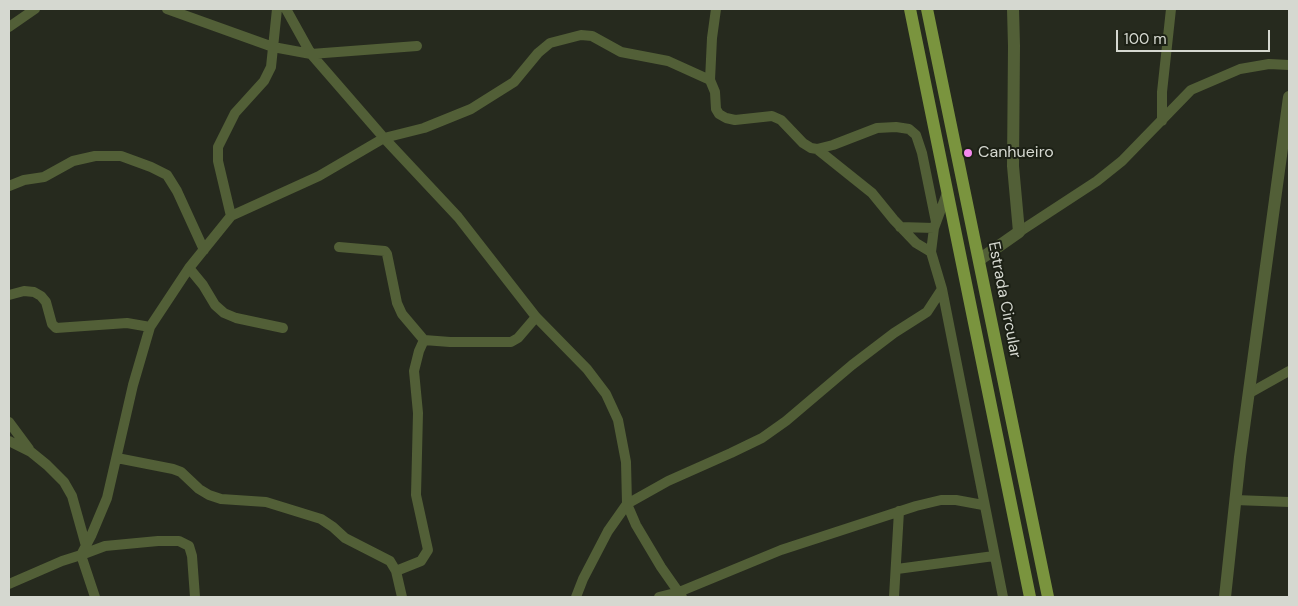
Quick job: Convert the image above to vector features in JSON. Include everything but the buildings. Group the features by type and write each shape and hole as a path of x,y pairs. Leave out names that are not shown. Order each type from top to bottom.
{"main road":[{"name":"Estrada Circular","path":"910,9 1030,597"},
{"name":"Estrada Circular","path":"926,9 1048,597"}],"street":[{"path":"9,27 35,9"},
{"path":"167,9 274,47 311,54 417,46"},
{"path":"231,216 218,162 218,146 235,113 264,81 271,68 277,9"},
{"path":"286,9 311,54 384,138 458,217 536,316 587,370 606,394 618,420 626,462 628,504 636,525 660,567 681,594"},
{"path":"716,9 712,38 710,80 716,109 719,114 736,120 772,116 781,120 802,143 817,149 833,145 877,128 909,128 916,135 922,153 935,225"},
{"path":"1013,9 1013,166 1019,232"},
{"path":"1162,121 1162,92 1171,9"},
{"path":"84,550 107,498 133,386 150,327 189,268 231,216 319,176 384,138 424,128 471,109 514,82 538,53 550,43 581,35 592,36 621,52 668,61 710,80"},
{"path":"979,260 1097,181 1116,166 1162,121 1190,90 1240,69 1269,64 1289,66"},
{"path":"1225,597 1248,394 1289,97"},
{"path":"817,149 872,193 900,227 916,243 930,252"},
{"path":"9,186 24,180 44,177 73,161 95,156 122,156 151,166 167,175 177,191 204,250"},
{"path":"947,193 935,225 930,252 942,289 1003,597"},
{"path":"900,227 935,225"},
{"path":"339,247 385,251 388,254 397,303 402,314 424,340 510,342 518,338 536,316"},
{"path":"189,268 204,285 215,305 224,313 236,318 283,328"},
{"path":"576,597 583,579 608,531 628,504 668,481 762,438 786,421 866,354 927,312 942,289"},
{"path":"9,295 24,291 34,292 41,296 46,302 52,324 56,328 127,323 150,327"},
{"path":"927,312 947,315"},
{"path":"396,571 421,561 428,550 416,495 418,413 414,371 418,351 424,340"},
{"path":"1248,394 1289,371"},
{"path":"9,422 31,452"},
{"path":"9,441 31,452 47,465 64,482 72,496 96,597"},
{"path":"117,458 181,472 199,490 221,499 266,502 321,518 345,538 390,561 396,571 402,597"},
{"path":"659,597 681,594 781,550 899,511 948,500 984,505"},
{"path":"1235,500 1289,502"},
{"path":"894,597 899,511"},
{"path":"91,536 105,546"},
{"path":"9,584 84,550 105,546 179,541 189,546 192,556 195,597"},
{"path":"897,569 994,556"}],"place":[{"name":"Canhueiro","path":"968,153"}]}
